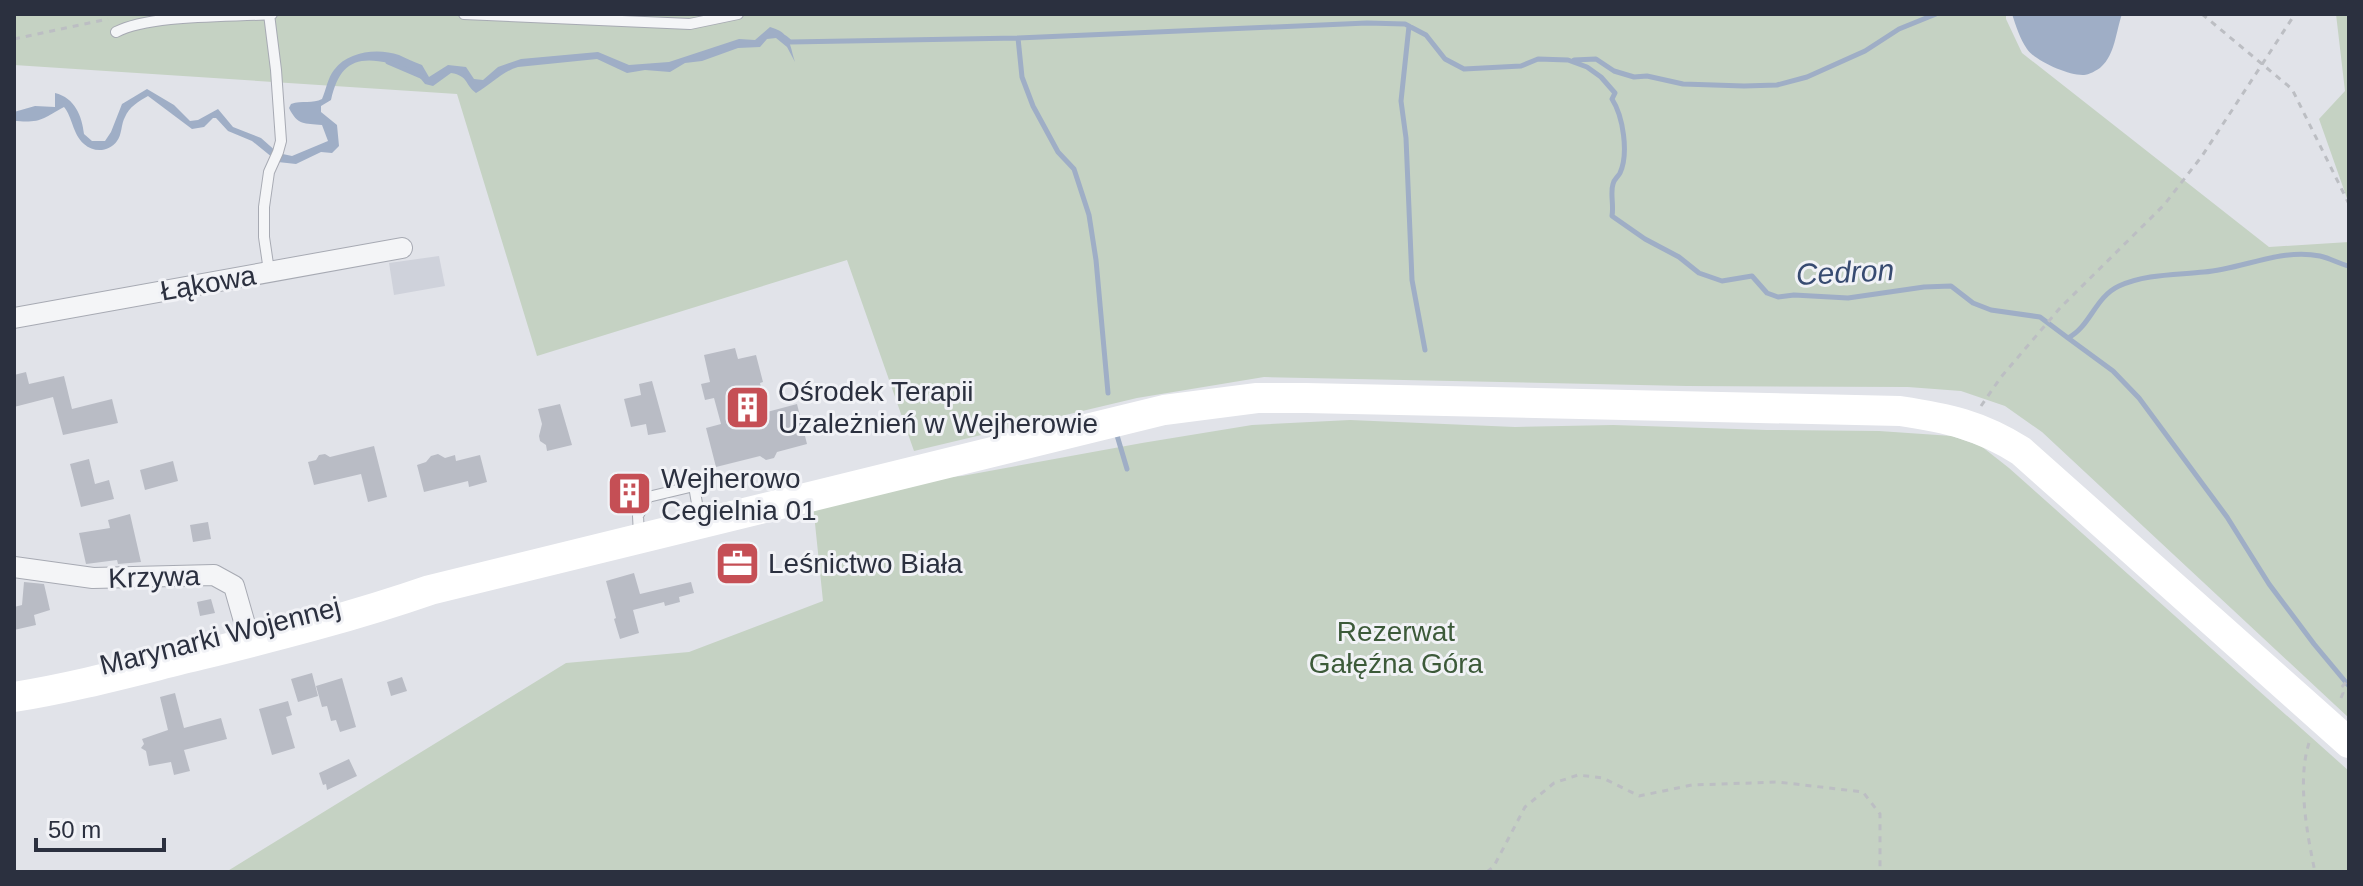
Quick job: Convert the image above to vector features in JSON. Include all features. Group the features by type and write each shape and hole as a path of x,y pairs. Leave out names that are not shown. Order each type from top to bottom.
{"main road":[{"name":"Marynarki Wojennej","path":"14,696 67,688 248,635 379,608 430,590 1164,410 1257,398 1369,399 1900,411 1946,418 1973,426 2021,451 2349,743"}],"street":[{"name":"Łąkowa","path":"14,318 402,248"},
{"name":"Krzywa","path":"14,567 93,578 214,575 234,586 248,635"}],"lane":[{"path":"116,32 165,20 271,14 281,141 269,172 264,207 269,271"},
{"path":"464,14 670,24 698,23 738,14"}],"path":[{"path":"2202,14 2292,89 2349,204"},
{"path":"1973,426 1995,387 2034,338 2164,205 2202,156 2295,14"},
{"path":"14,39 115,18"},
{"path":"2341,698 2342,684 2349,682"},
{"path":"2309,743 2305,754 2304,780 2309,843 2315,872"},
{"path":"1487,872 1494,866 1525,807 1554,783 1578,775 1603,778 1639,796 1692,785 1778,782 1863,792 1880,814 1880,872"}],"shaded area":[{"path":"439,256 445,286 394,295 389,263"}],"green space":[{"path":"14,14 2006,14 2022,53 2269,247 2349,242 2349,718 2042,432 2005,406 1961,391 1908,387 1687,386 1264,377 1137,398 914,451 847,260 537,356 457,94 14,65"},
{"path":"2336,14 2349,14 2349,204 2319,119 2345,91"},
{"name":"Rezerwat Gałęźna Góra","path":"1350,420 1515,427 1613,425 1879,431 1952,436 1981,446 2349,771 2349,872 226,872 566,663 689,652 823,601 813,504 924,479 962,476 1252,425"}],"water":[{"path":"2012,14 2122,14 2106,62 2098,70 2078,75 2045,63 2031,54 2022,41"},
{"path":"770,27 786,36 795,62 787,47 776,38 767,39 760,47 738,48 702,61 685,63 670,72 645,70 627,73 597,59 518,67 476,93 457,74 451,73 433,86 425,84 414,72 400,66 377,61 357,62 344,71 331,100 321,106 321,112 337,125 339,146 332,153 321,152 296,164 278,162 252,141 228,131 216,118 204,127 192,129 148,96 127,113 117,141 101,150 92,149 80,140 64,107 41,119 14,121 14,112 35,106 55,107 55,93 72,103 84,134 92,141 105,141 122,104 147,89 174,105 190,121 218,109 233,127 261,138 278,153 292,156 328,141 322,125 299,121 289,108 291,104 322,99 334,70 355,55 382,52 399,55 422,65 429,77 448,65 466,67 474,79 483,80 498,67 521,59 598,52 629,65 669,62 739,39 755,40"}],"building":[{"name":"Ośrodek Terapii Uzależnień w Wejherowie","path":"735,348 738,359 756,355 767,412 797,404 807,444 777,452 774,458 766,460 760,456 716,467 706,428 721,424 714,398 705,400 701,384 710,382 704,355"},
{"path":"26,372 29,384 64,376 72,409 112,399 118,423 63,435 53,397 14,407 14,375"},
{"path":"652,381 666,432 648,435 646,424 631,427 624,399 641,395 639,384"},
{"path":"560,404 572,445 547,451 546,445 540,441 542,424 538,409"},
{"path":"374,446 387,497 368,502 361,474 314,485 308,462 316,460 319,455 330,457"},
{"path":"438,454 445,458 455,455 456,461 480,455 487,482 469,487 468,481 424,492 417,465"},
{"path":"89,459 95,484 109,480 114,499 81,507 70,464"},
{"path":"173,461 178,481 145,490 140,470"},
{"path":"130,514 141,562 118,564 117,560 86,564 79,533 110,528 108,520"},
{"path":"208,522 211,539 193,542 190,525"},
{"name":"Leśnictwo Biała","path":"748,545 754,570 724,577 719,555"},
{"path":"634,573 640,594 691,582 694,593 679,597 680,602 665,606 664,602 633,610 639,633 620,639 606,581"},
{"path":"24,582 44,584 50,610 34,615 36,625 14,630 14,607 22,605"},
{"path":"211,599 215,613 200,616 197,602"},
{"path":"312,673 318,696 298,702 291,679"},
{"path":"402,677 407,691 391,696 387,682"},
{"path":"342,678 356,727 340,732 336,720 331,721 327,706 322,707 316,686"},
{"path":"175,693 184,728 221,718 227,739 184,750 190,771 174,775 171,762 149,766 146,751 141,748 144,744 142,739 168,730 160,697"},
{"path":"288,701 292,715 286,717 295,748 272,755 259,709"},
{"path":"349,759 357,776 327,790 319,773"}],"waterway":[{"path":"1574,60 1596,59 1614,71 1634,77 1647,76 1683,84 1777,85 1807,77 1865,51 1899,29 1936,14"},
{"name":"Cedron","path":"785,38 790,42 1018,38 1405,24 1426,35 1445,59 1464,69 1521,66 1538,59 1568,60 1587,67 1615,93 1612,99 1622,125 1624,155 1623,165 1612,188 1612,216 1679,257 1699,273 1722,281 1752,276 1767,293 1778,297 1848,298 1951,286 1973,303 1991,310 2040,317 2068,338 2082,327 2111,291 2139,279 2219,270 2305,254 2349,266"},
{"path":"1409,26 1401,101 1406,138 1412,280 1425,350"},
{"path":"1018,38 1022,77 1033,106 1058,152 1074,169 1089,215 1108,393"},
{"name":"Cedron","path":"388,62 423,77"},
{"path":"2068,338 2113,371 2139,398 2227,517 2269,584 2349,686"},
{"path":"1116,432 1127,469"}],"place":[{"name":"Ośrodek Terapii Uzależnień w Wejherowie","path":"747,407"},
{"name":"Wejherowo Cegielnia 01","path":"630,494"},
{"name":"Leśnictwo Biała","path":"737,563"}]}
